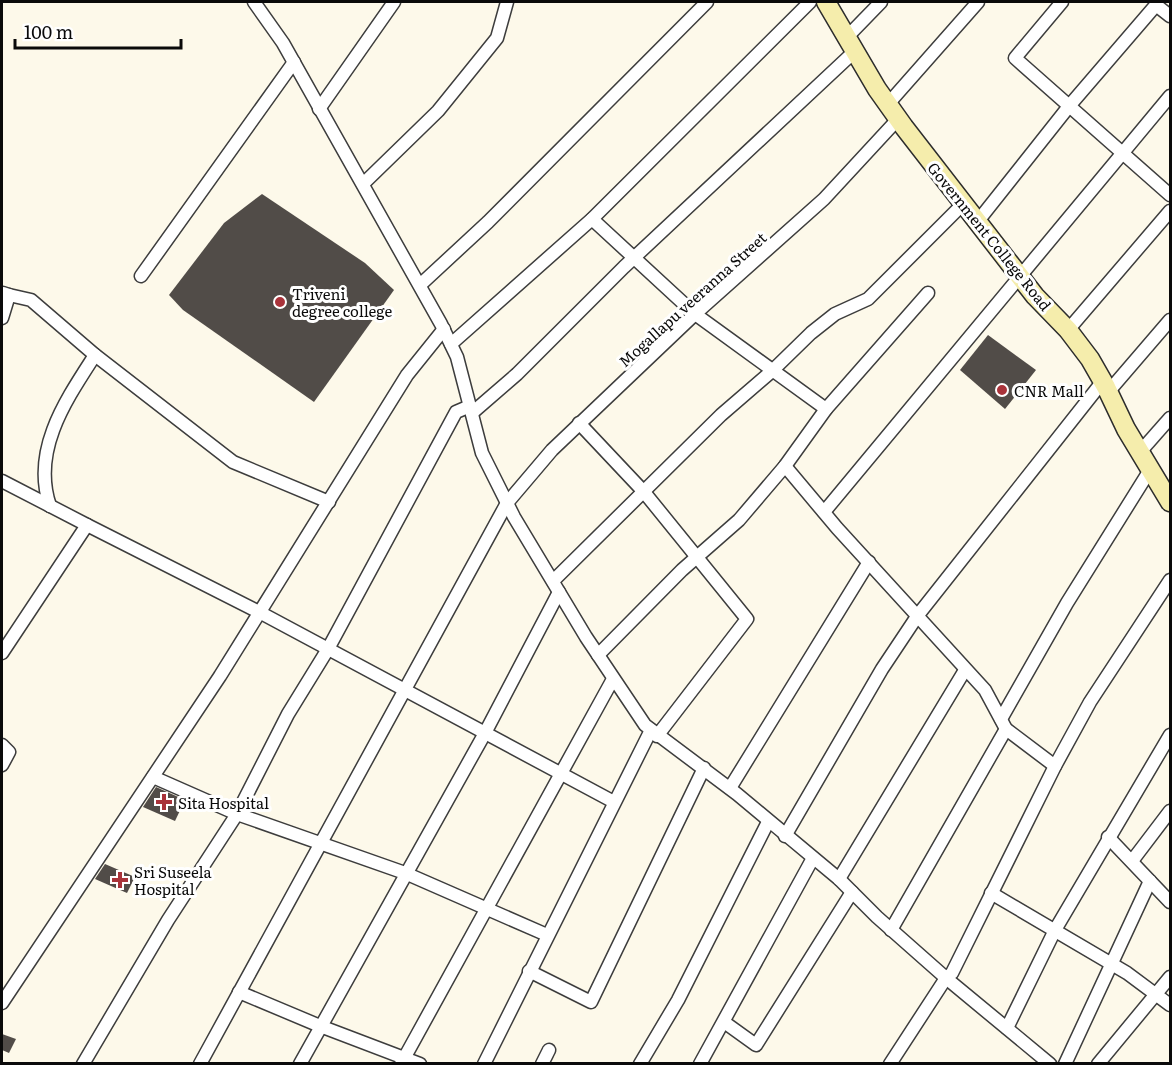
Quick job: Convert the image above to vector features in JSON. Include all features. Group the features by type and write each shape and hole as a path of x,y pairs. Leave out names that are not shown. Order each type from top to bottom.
{"main road":[{"name":"Government College Road","path":"826,2 893,111 1020,276 1068,330 1106,386 1140,452 1170,502"}],"street":[{"path":"256,2 294,62 444,329 451,344 483,453 507,503 613,679 654,733 730,788 839,879 891,930 1050,1064"},
{"path":"320,109 394,2"},
{"path":"363,184 438,111 496,38 507,2"},
{"path":"420,285 488,222 673,39 707,2"},
{"path":"451,344 592,219 810,2"},
{"path":"83,1064 168,920 237,814 288,714 328,649 435,456 456,412 471,409 517,374 851,44 881,2"},
{"name":"Mogallapu veeranna Street","path":"200,1064 507,503 552,450 579,423 695,314 824,199 978,2"},
{"path":"1062,2 1015,57 1170,195"},
{"path":"978,221 1070,105 1156,5 1170,16"},
{"path":"141,276 294,62"},
{"path":"824,512 1121,152 1170,96"},
{"path":"300,1064 485,733 556,587 721,415 835,314 868,300 964,203"},
{"path":"1068,330 1170,211"},
{"path":"592,219 695,314 826,410"},
{"path":"2,318 5,293 32,300 95,355 233,462 329,502"},
{"path":"598,655 697,557 739,520 785,466 826,410 928,293"},
{"path":"785,836 882,669 918,615 1106,386 1170,320"},
{"path":"2,1003 261,613 407,375 444,329"},
{"path":"50,506 43,487 47,448 60,409 95,355"},
{"path":"1140,452 1170,418"},
{"path":"484,1064 614,802 654,733 747,619 645,492 579,423"},
{"path":"785,466 965,670 986,690 1003,724 1054,766"},
{"path":"891,930 1067,603 1150,470"},
{"path":"2,481 177,573 261,613 614,802"},
{"path":"2,653 87,525"},
{"path":"730,788 869,562"},
{"path":"890,1064 946,978 952,973 1054,766 1107,675 1170,580"},
{"path":"839,879 965,670"},
{"path":"403,1060 613,679"},
{"path":"1007,1029 1055,930 1170,735"},
{"path":"2,745 9,753 2,765"},
{"path":"529,971 591,1002 704,768"},
{"path":"153,777 237,814 405,873 547,935"},
{"path":"1132,861 1170,811"},
{"path":"640,1064 678,1000 768,822"},
{"path":"1108,837 1170,902"},
{"path":"700,1064 813,858"},
{"path":"1065,1064 1150,881"},
{"path":"724,1022 756,1045 852,892"},
{"path":"991,893 1113,964 1170,1005"},
{"path":"1098,1064 1170,977"},
{"path":"239,992 403,1060 420,1064"},
{"path":"542,1064 549,1050"}],"building":[{"name":"Triveni degree college","path":"262,194 365,263 394,290 314,402 183,310 169,295 224,223"},
{"name":"CNR Mall","path":"988,335 1036,370 1005,409 960,370"},
{"path":"156,787 185,800 175,821 143,807"},
{"path":"105,864 135,877 127,893 95,879"},
{"path":"2,1034 16,1039 9,1053 2,1050"}],"place":[{"name":"Triveni degree college","path":"280,302"},
{"name":"CNR Mall","path":"1002,390"},
{"name":"Sita Hospital","path":"164,802"},
{"name":"Sri Suseela Hospital","path":"120,880"}]}
